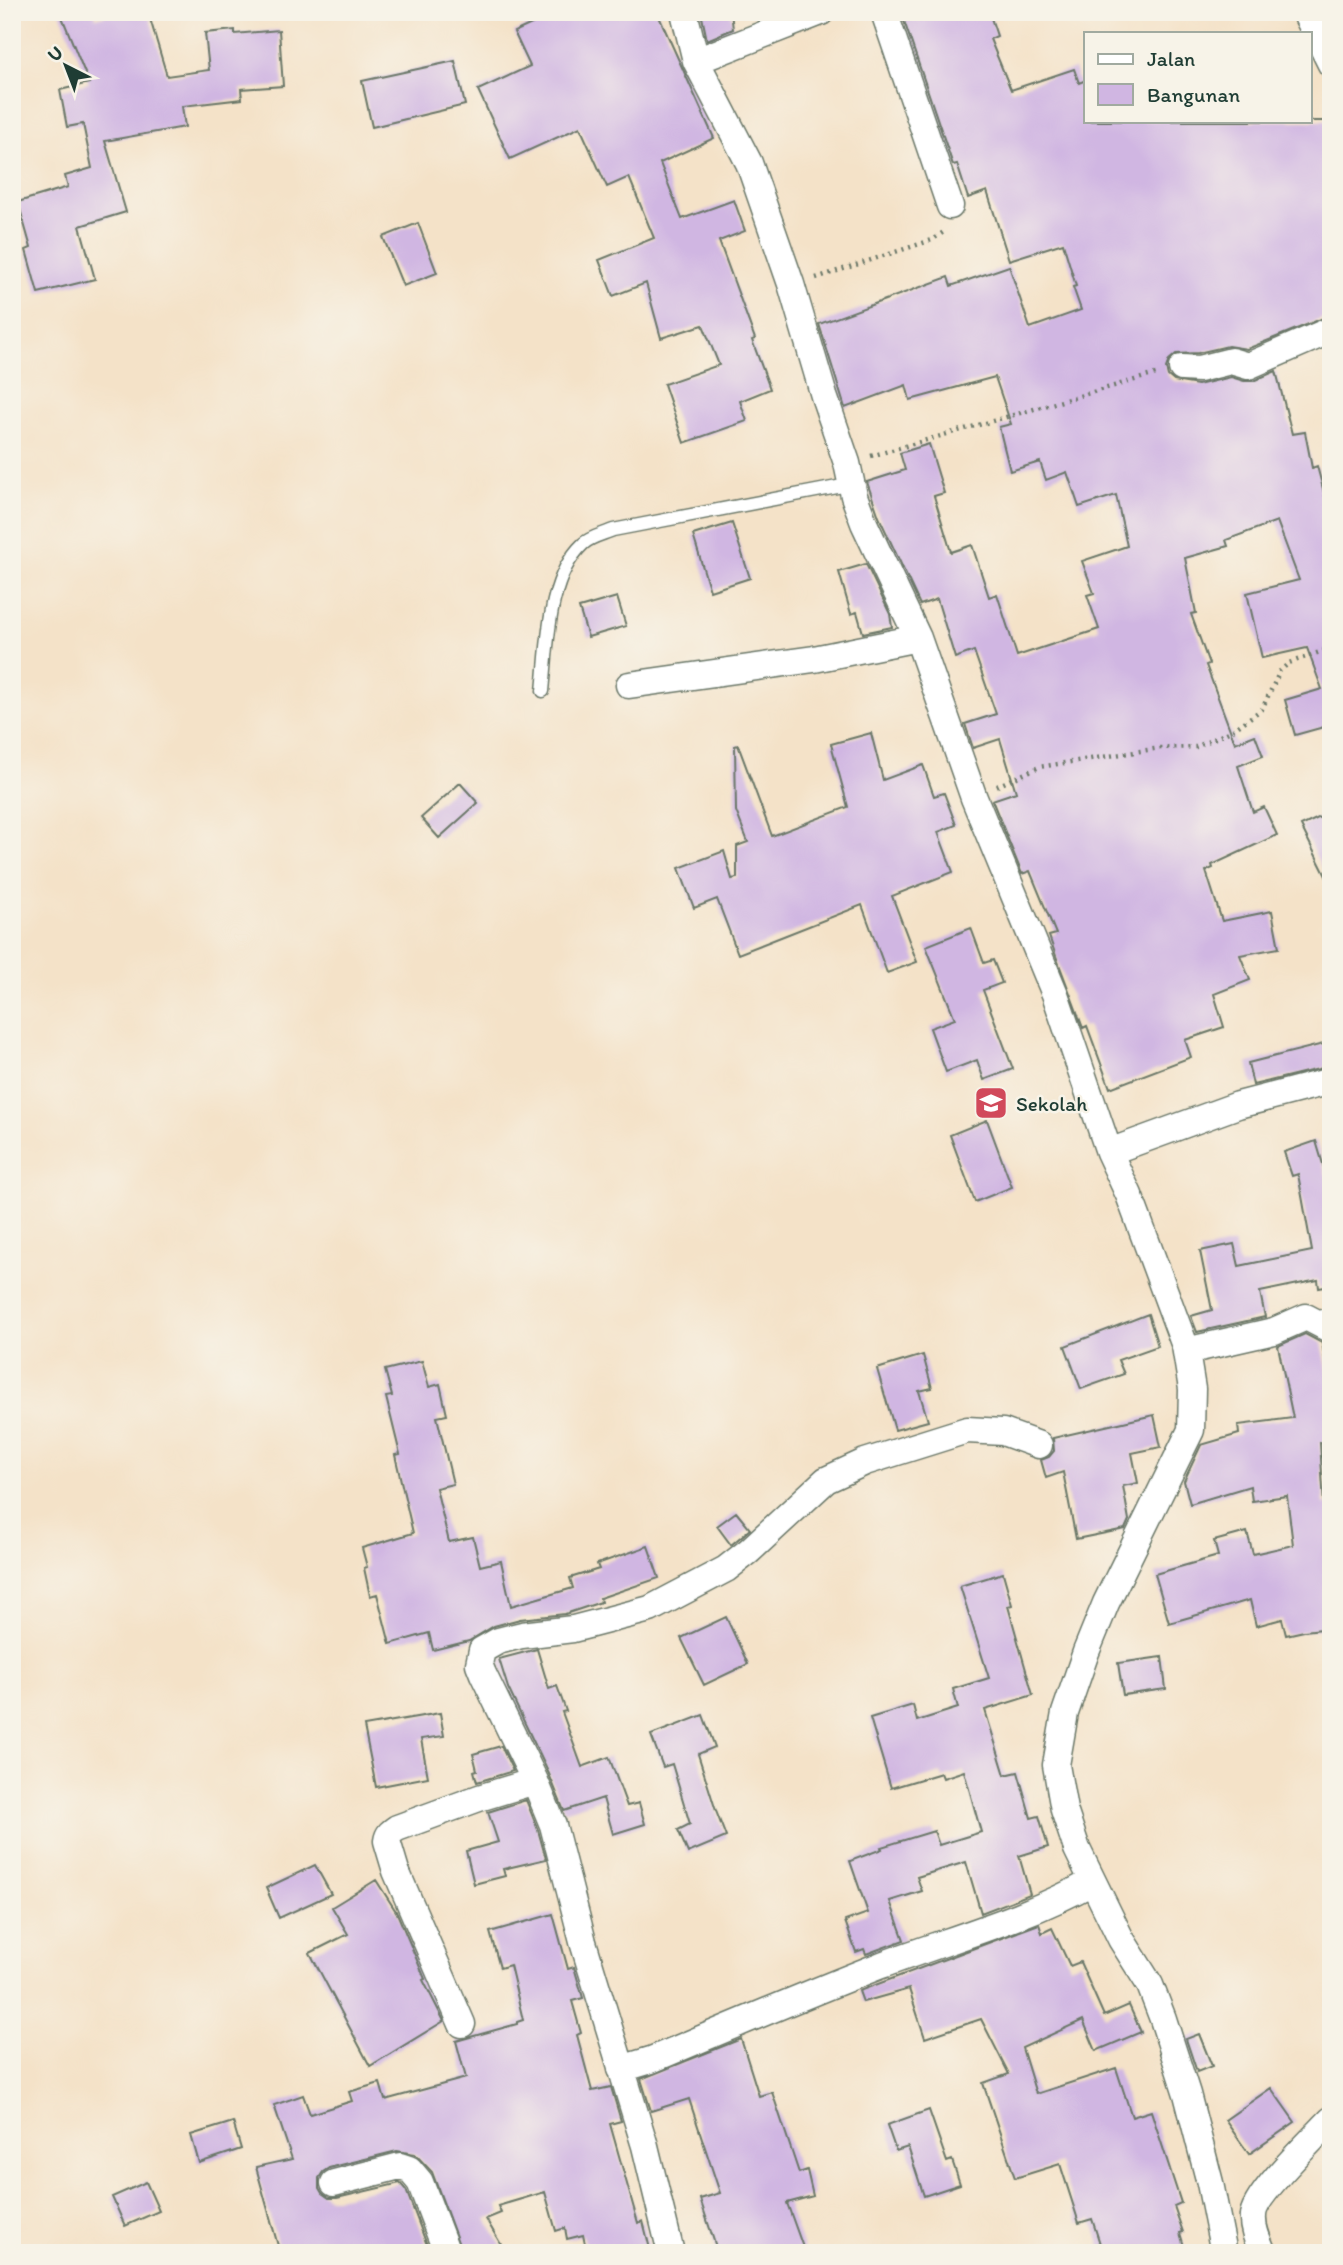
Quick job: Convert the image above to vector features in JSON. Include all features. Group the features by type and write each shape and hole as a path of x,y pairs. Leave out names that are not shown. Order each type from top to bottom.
{"street":[{"path":"684,12 696,61 749,163 791,284 864,523 918,638 974,798 1055,994 1109,1152 1144,1233 1186,1351 1192,1389 1191,1430 1106,1602 1082,1661 1065,1713 1056,1765 1064,1810 1092,1882 1121,1939 1150,1985 1163,2019 1187,2094 1210,2183 1224,2253"},
{"path":"696,61 821,12"},
{"path":"884,12 950,206"},
{"path":"1305,12 1331,64"},
{"path":"1182,368 1199,369 1231,361 1248,366 1331,330"},
{"path":"629,685 814,659 918,638"},
{"path":"1109,1152 1238,1105 1331,1081"},
{"path":"1186,1351 1274,1331 1306,1317 1331,1330"},
{"path":"671,2253 645,2146 583,1942 561,1851 535,1781 479,1664 482,1650 522,1635 573,1629 618,1618 661,1603 726,1569 750,1551 826,1480 865,1462 967,1430 1003,1432 1039,1445"},
{"path":"462,2024 396,1871 388,1836 397,1828 535,1781"},
{"path":"621,2069 652,2060 878,1967 1024,1913 1092,1882"},
{"path":"1263,2253 1254,2230 1252,2213 1258,2200 1331,2120"},
{"path":"334,2183 400,2166 410,2169 425,2192 447,2253"}],"lane":[{"path":"543,691 552,606 566,566 585,542 613,530 850,474"}],"path":[{"path":"791,284 819,278 932,240 949,227 950,206"},
{"path":"850,474 912,443 1182,368"},
{"path":"974,798 1040,767 1160,748 1196,747 1233,730 1262,709 1280,671 1289,663 1331,648"}],"building":[{"path":"60,12 94,12 96,18 116,12 148,12 167,76 209,70 205,33 235,30 235,34 279,30 283,86 241,89 242,99 182,106 185,127 105,141 126,212 80,226 95,279 38,293 26,250 31,248 18,202 68,187 65,176 92,168 83,124 67,127 60,90 89,83"},
{"path":"558,12 657,12 714,138 660,163 682,219 734,200 745,231 719,241 755,339 752,340 770,389 740,401 747,421 684,443 664,384 719,365 703,325 661,338 646,283 613,296 599,260 654,238 629,177 607,187 580,127 510,159 478,90 530,66 514,32"},
{"path":"701,12 731,12 733,29 707,40"},
{"path":"901,12 989,12 997,36 990,39 1011,90 1074,69 1079,83 1084,81 1084,122 1331,121 1331,315 1247,349 1228,346 1198,353 1176,354 1169,360 1166,368 1168,376 1174,381 1198,385 1231,377 1253,381 1276,371 1292,434 1305,432 1312,468 1317,466 1331,519 1331,725 1295,735 1285,700 1322,689 1307,648 1262,658 1247,593 1299,580 1277,521 1226,540 1228,546 1185,558 1196,613 1191,614 1209,664 1206,665 1235,743 1255,735 1263,756 1238,766 1253,812 1264,807 1277,835 1212,865 1213,868 1206,871 1222,921 1272,911 1279,948 1240,955 1250,980 1214,994 1224,1027 1185,1040 1191,1057 1110,1088 1087,1026 1083,1028 1049,936 1056,934 1030,871 1022,874 992,800 1016,792 1000,739 973,748 965,724 996,714 974,651 955,658 937,599 920,605 879,517 867,482 905,470 900,453 929,444 944,493 934,496 951,552 972,545 989,597 997,594 1017,656 1099,629 1087,595 1094,593 1082,561 1127,546 1116,495 1079,507 1067,472 1046,480 1040,462 1010,471 999,427 1011,424 995,377 910,400 906,385 845,408 819,324 948,277 951,286 1009,266 1030,328 1081,310 1063,243 1009,260 987,191 968,198 957,164 953,165"},
{"path":"455,61 465,105 372,127 362,81"},
{"path":"418,223 437,273 403,286 383,237"},
{"path":"732,523 750,578 710,591 693,535"},
{"path":"866,564 890,614 892,627 863,633 857,612 851,614 839,572"},
{"path":"617,597 626,626 588,637 579,608"},
{"path":"871,733 883,780 923,765 934,796 944,793 956,825 938,832 953,872 892,896 917,962 887,973 862,905 738,954 717,899 694,908 679,868 724,851 732,879 737,878 737,846 748,842 736,811 735,746 738,745 772,836 848,807 831,744"},
{"path":"460,783 478,803 439,838 421,818"},
{"path":"1331,812 1331,886 1301,826"},
{"path":"971,928 984,963 993,960 1002,983 983,990 1013,1069 984,1080 977,1060 946,1072 930,1028 955,1019 926,946"},
{"path":"1331,1042 1331,1066 1253,1085 1248,1063"},
{"path":"987,1120 1012,1187 975,1202 950,1135"},
{"path":"1316,1141 1331,1191 1331,1286 1319,1288 1318,1280 1260,1292 1265,1317 1197,1332 1191,1316 1212,1310 1200,1251 1234,1244 1239,1266 1312,1251 1298,1174 1292,1176 1284,1152"},
{"path":"1148,1314 1158,1346 1118,1360 1124,1374 1081,1389 1065,1346"},
{"path":"1305,1334 1322,1343 1331,1388 1331,1442 1320,1443 1324,1504 1331,1503 1331,1628 1286,1635 1282,1619 1256,1626 1250,1600 1169,1623 1155,1574 1218,1556 1214,1541 1247,1532 1253,1554 1293,1545 1287,1496 1252,1501 1250,1486 1190,1504 1184,1481 1201,1445 1239,1434 1238,1425 1293,1418 1278,1346"},
{"path":"923,1355 932,1388 919,1391 928,1421 895,1430 877,1369"},
{"path":"422,1361 429,1387 440,1384 447,1415 437,1417 453,1484 436,1488 449,1542 473,1537 480,1566 501,1561 511,1606 573,1588 570,1578 599,1569 597,1564 648,1546 659,1578 600,1598 601,1602 565,1614 520,1619 494,1626 469,1641 433,1650 429,1633 390,1644 377,1594 370,1596 362,1548 413,1533 395,1455 400,1454 386,1397 392,1396 385,1370"},
{"path":"1154,1415 1161,1447 1132,1453 1138,1483 1123,1486 1129,1520 1125,1529 1076,1539 1063,1472 1046,1478 1041,1460 1054,1451 1053,1438"},
{"path":"736,1512 750,1529 731,1545 717,1526"},
{"path":"1003,1573 1012,1605 1008,1606 1033,1695 985,1710 1005,1775 1018,1772 1031,1818 1039,1816 1048,1847 1019,1856 1030,1894 981,1913 966,1862 917,1877 922,1891 890,1901 904,1940 866,1954 864,1949 856,1952 845,1921 868,1913 850,1861 882,1849 881,1847 934,1831 939,1845 981,1832 964,1771 943,1778 941,1773 891,1788 870,1718 913,1705 917,1721 958,1708 953,1689 989,1678 960,1586"},
{"path":"726,1617 748,1664 704,1685 681,1638"},
{"path":"537,1649 549,1689 557,1686 566,1711 562,1712 582,1767 609,1757 627,1806 639,1803 645,1824 613,1834 603,1798 564,1811 508,1688 499,1659"},
{"path":"1162,1657 1166,1689 1123,1695 1118,1663"},
{"path":"440,1713 444,1736 421,1739 428,1777 376,1787 364,1726"},
{"path":"703,1715 715,1747 698,1754 726,1837 688,1853 678,1830 690,1824 672,1764 663,1767 651,1735"},
{"path":"501,1746 513,1771 477,1782 473,1754"},
{"path":"526,1800 546,1859 503,1869 505,1876 474,1884 466,1851 498,1842 488,1812"},
{"path":"315,1865 331,1894 279,1918 266,1888"},
{"path":"376,1880 397,1913 425,1979 423,1980 444,2021 370,2066 310,1953 348,1934 332,1907"},
{"path":"553,1914 568,1969 574,1967 583,1998 572,2001 581,2033 577,2035 592,2091 611,2087 621,2121 610,2124 638,2223 643,2221 651,2253 587,2253 583,2235 567,2239 565,2228 556,2231 545,2192 498,2206 501,2213 486,2219 506,2253 462,2253 432,2172 415,2154 397,2151 329,2168 319,2178 319,2188 329,2198 337,2198 400,2183 406,2190 430,2253 280,2253 256,2167 292,2159 274,2105 303,2095 310,2114 352,2101 349,2092 380,2083 385,2100 466,2078 456,2041 523,2020 510,1965 500,1968 490,1932"},
{"path":"1039,1924 1042,1933 1052,1928 1070,1966 1080,1962 1104,2016 1129,2005 1141,2032 1096,2051 1083,2020 1022,2048 1036,2094 1116,2068 1132,2117 1151,2111 1181,2203 1174,2206 1183,2232 1180,2233 1186,2253 1103,2253 1092,2219 1079,2223 1060,2164 1015,2178 983,2083 1009,2074 981,2019 925,2038 909,1989 863,2002 859,1991"},
{"path":"1199,2034 1212,2066 1197,2072 1186,2039"},
{"path":"741,2039 759,2096 772,2092 799,2173 807,2170 813,2196 787,2203 805,2253 718,2253 700,2199 720,2193 689,2099 651,2111 641,2079"},
{"path":"1271,2088 1295,2122 1249,2154 1225,2120"},
{"path":"929,2110 947,2162 952,2160 960,2184 924,2196 908,2147 896,2151 887,2125"},
{"path":"233,2122 241,2149 199,2163 191,2135"},
{"path":"146,2182 159,2211 125,2226 112,2197"}],"place":[{"name":"Sekolah","path":"991,1103"}]}
